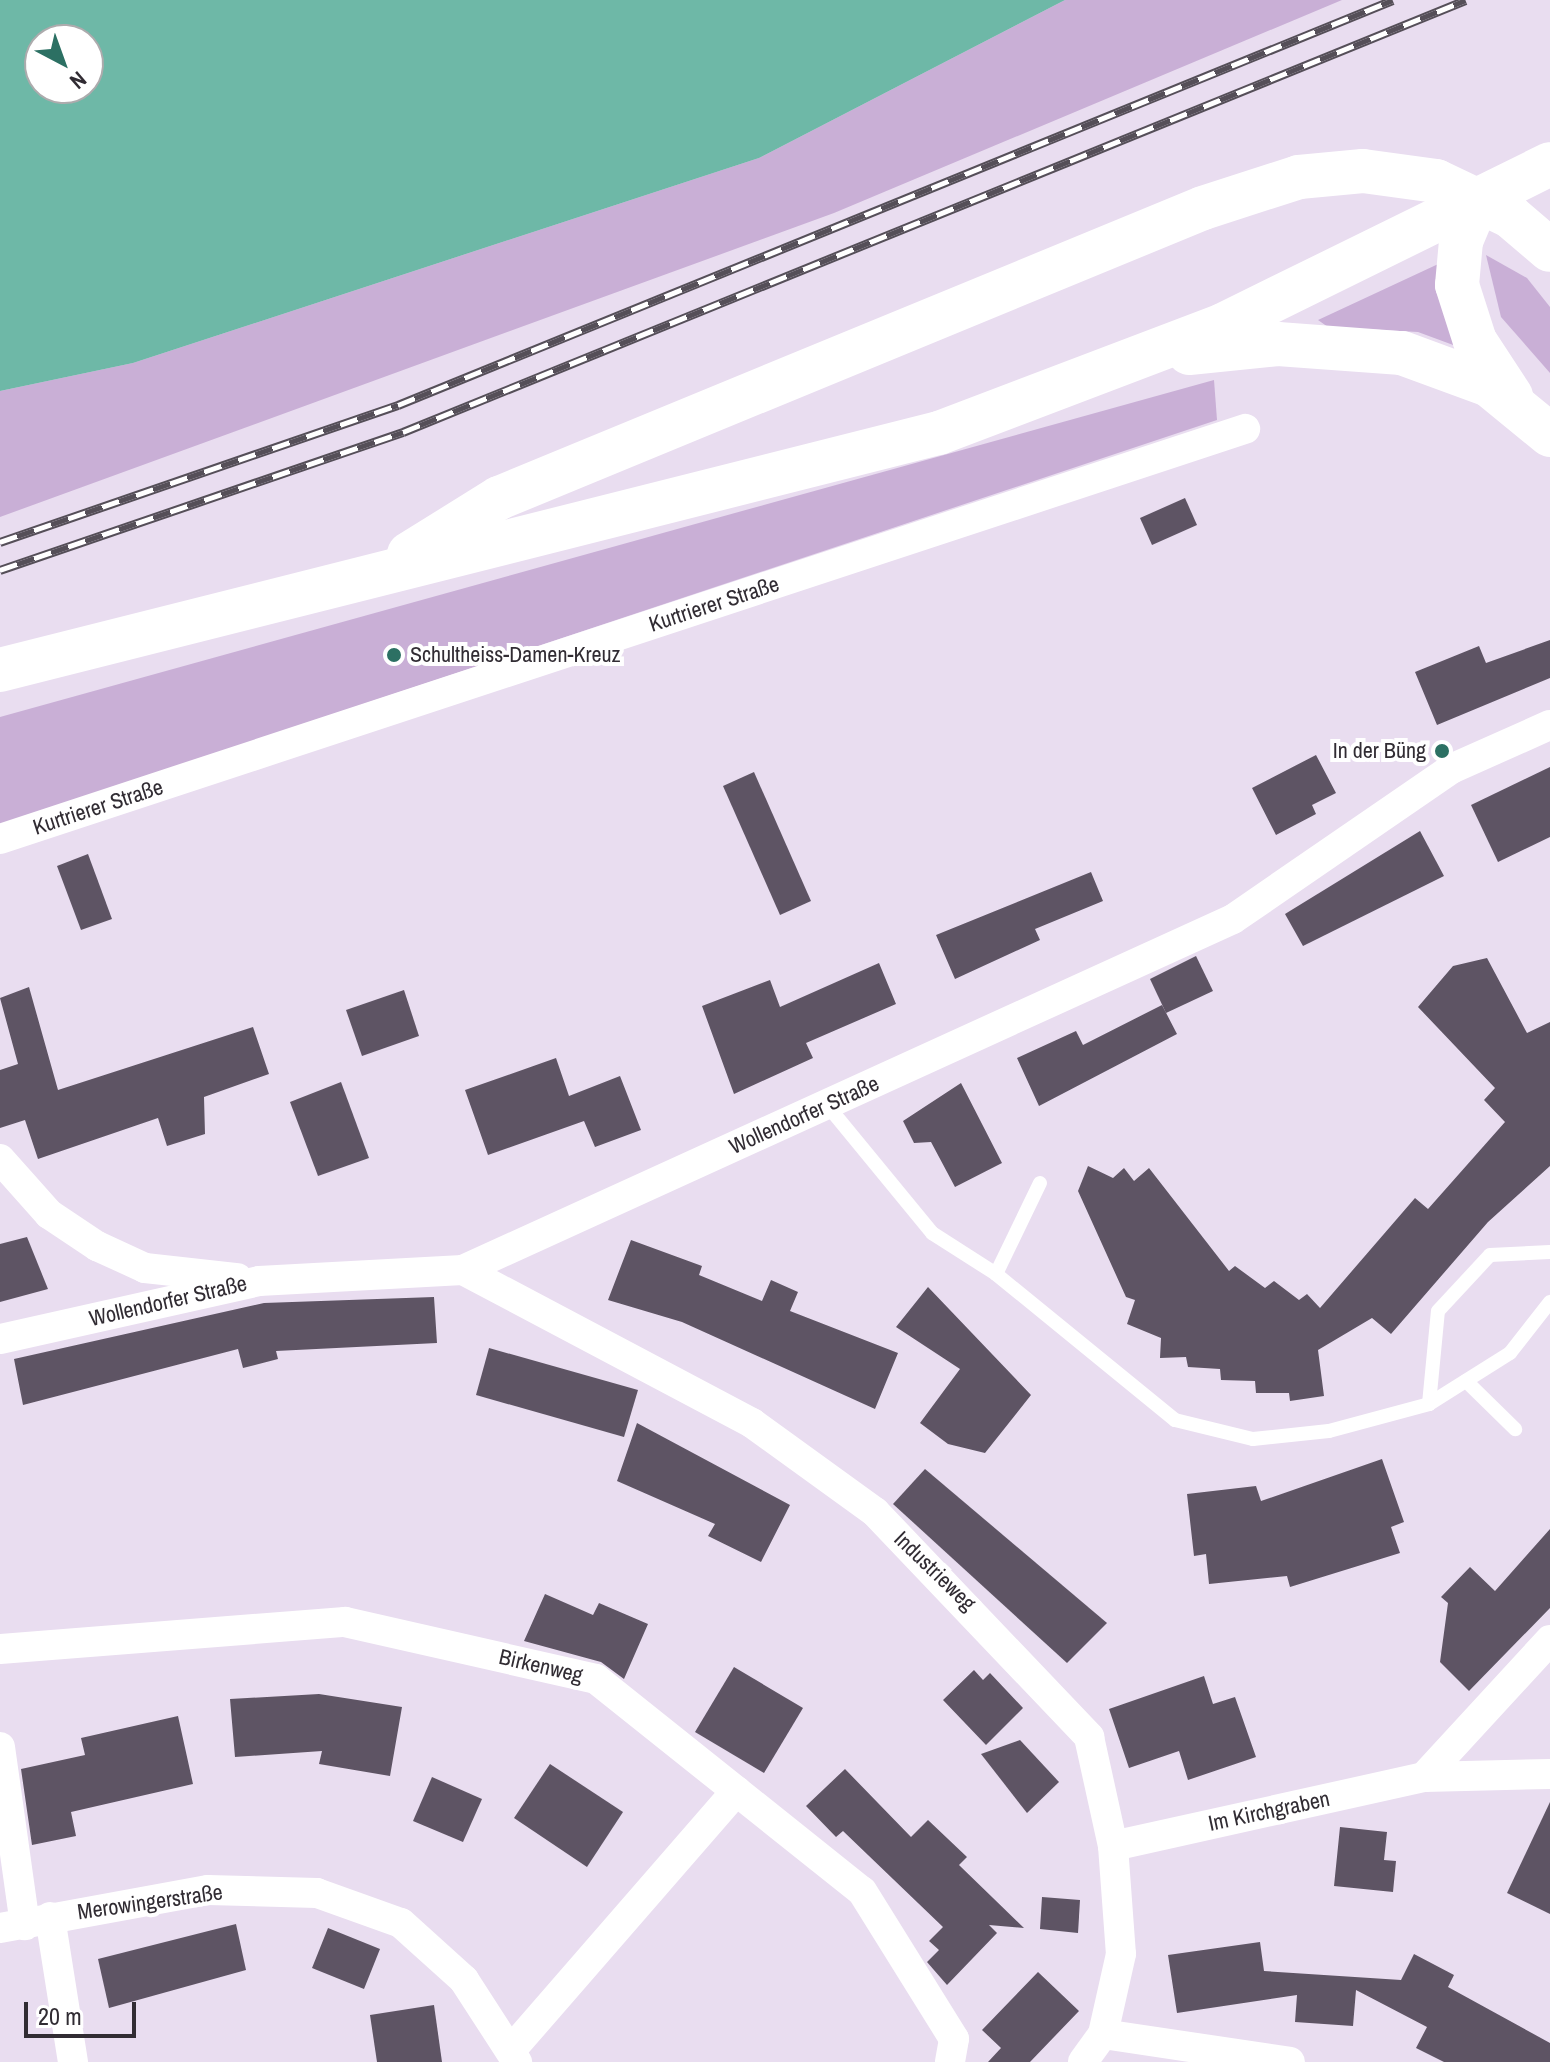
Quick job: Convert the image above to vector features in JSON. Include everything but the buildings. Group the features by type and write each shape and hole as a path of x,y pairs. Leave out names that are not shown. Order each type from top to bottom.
{"main road":[{"path":"0,670 939,433 1135,362 1477,203 1550,164"},
{"path":"376,574 499,498 1252,190 1363,171 1469,194 1550,250"},
{"path":"1477,203 1461,241 1461,307 1483,356 1517,404 1550,435"},
{"path":"1135,362 1278,344 1370,346 1459,372 1517,404"}],"street":[{"name":"Kurtrierer Straße","path":"0,839 1245,429"},
{"name":"Wollendorfer Straße","path":"0,1339 259,1281 463,1270 1233,919 1451,769 1550,725"},
{"path":"0,1159 49,1214 97,1246 145,1268 259,1281"},
{"name":"Industrieweg","path":"463,1270 752,1423 875,1512 1089,1737 1113,1846 1121,1954 1103,2034 1083,2062"},
{"name":"Birkenweg","path":"0,1649 345,1622 596,1679 862,1891 954,2039 950,2062"},
{"path":"1424,1777 1550,1640"},
{"path":"0,1747 25,1923 73,2062"},
{"name":"Im Kirchgraben","path":"1113,1846 1424,1777 1550,1774"},
{"path":"515,2055 736,1791"},
{"name":"Merowingerstraße","path":"25,1923 208,1890 317,1893 401,1923 464,1980 515,2055"},
{"path":"1103,2034 1290,2062"}],"lane":[{"path":"827,1105 932,1233 996,1274 1175,1420 1253,1439 1329,1431 1429,1404 1510,1353 1544,1321 1550,1302"},
{"path":"996,1274 1040,1183"},
{"path":"1429,1404 1438,1311 1490,1255 1550,1252"},
{"path":"1466,1381 1515,1429"}],"shaded area":[{"path":"0,0 1065,0 759,158 133,363 0,391"},
{"path":"1065,0 1342,0 834,213 0,517 0,391 133,363 759,158"},
{"path":"1486,255 1527,278 1550,307 1550,373 1501,317"},
{"path":"1449,259 1464,349 1418,332 1328,327 1318,320"},
{"path":"1214,380 1217,420 0,825 0,717"}],"railway":[{"path":"0,542 398,405 1393,0"},
{"path":"0,570 403,432 1466,0"}],"place":[{"name":"Schultheiss-Damen-Kreuz","path":"394,655"},
{"name":"In der Büng","path":"1442,751"}]}
